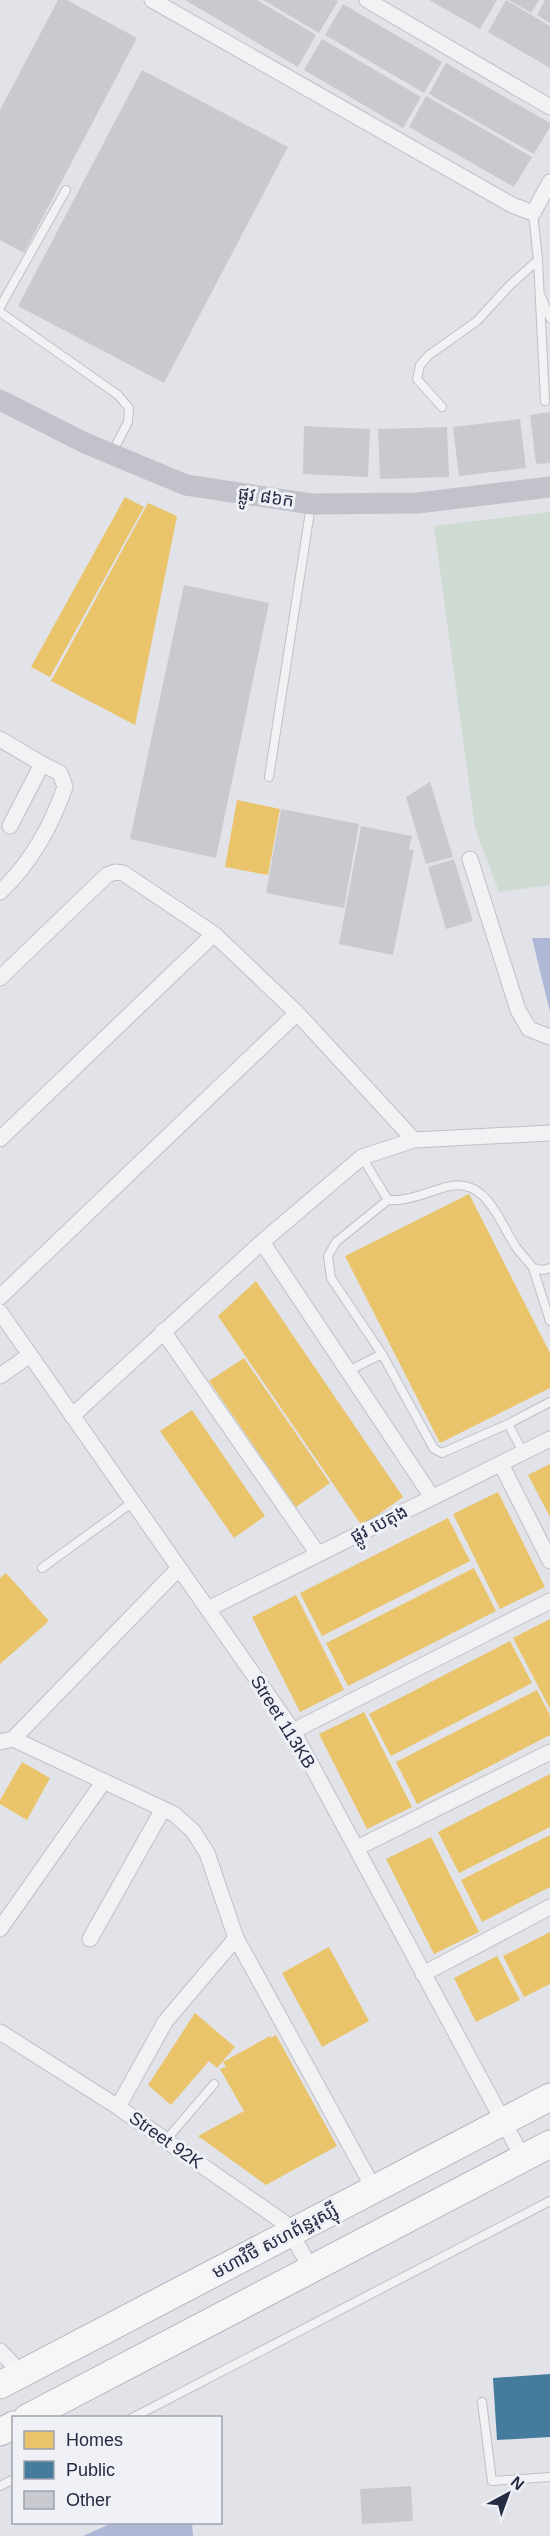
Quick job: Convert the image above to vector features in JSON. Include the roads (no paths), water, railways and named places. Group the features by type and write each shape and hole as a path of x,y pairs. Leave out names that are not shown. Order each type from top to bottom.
{"highway":[{"name":"មហាវិថី សហព័ន្ធរុស្ស៊ី","path":"11,2380 550,2097"},
{"path":"31,2416 550,2144"}],"street":[{"path":"367,0 550,107"},
{"path":"156,1 512,205 533,213 550,182"},
{"name":"ផ្លូវ ៨៦ក","path":"0,400 111,454 186,485 312,504 418,503 550,487"},
{"path":"0,739 60,773 65,787 41,842 16,878 0,892"},
{"path":"10,826 42,764"},
{"path":"470,859 518,1010 529,1029 550,1037"},
{"path":"0,978 107,875 115,872 123,873 214,934 297,1013 414,1140"},
{"path":"0,1139 214,934"},
{"path":"0,1297 297,1013"},
{"path":"72,1416 262,1242 362,1157 414,1140 550,1134"},
{"path":"262,1242 432,1497"},
{"name":"Street 113KB","path":"0,1312 293,1731 523,2158"},
{"path":"164,1331 318,1554"},
{"path":"0,1376 30,1355"},
{"name":"ផ្លូវ បេតុង","path":"208,1609 550,1439"},
{"path":"501,1464 550,1561"},
{"path":"179,1568 7,1740 104,1780 174,1814 193,1831 207,1853 237,1938 374,2189"},
{"path":"293,1731 550,1601"},
{"path":"357,1848 550,1752"},
{"path":"0,1929 104,1780"},
{"path":"90,1939 163,1809"},
{"path":"423,1974 550,1907"},
{"path":"118,2107 165,2022 237,1938"},
{"name":"Street 92K","path":"0,2032 118,2107 286,2224 311,2269"},
{"path":"0,2351 11,2380"}],"lane":[{"path":"0,307 66,190"},
{"path":"533,213 538,260 544,401"},
{"path":"442,407 417,379 420,365 429,355 477,321 510,285 538,260"},
{"path":"539,291 550,318"},
{"path":"0,312 118,395 129,408 128,422 111,454"},
{"path":"268,777 312,504"},
{"path":"362,1157 388,1200"},
{"path":"550,1321 533,1268 516,1247 483,1195 471,1187 458,1184 398,1201 388,1200 336,1242 328,1256 331,1278 382,1354 421,1429 439,1453 508,1424 550,1402"},
{"path":"533,1268 544,1270 550,1268"},
{"path":"348,1371 382,1354"},
{"path":"508,1424 523,1452"},
{"path":"42,1568 133,1502"},
{"path":"166,2140 214,2084"},
{"path":"136,2416 550,2201"},
{"path":"482,2402 492,2481 550,2477"}],"water":[{"path":"532,938 550,938 550,1012"},
{"path":"110,2524 192,2524 193,2536 83,2536"}]}
